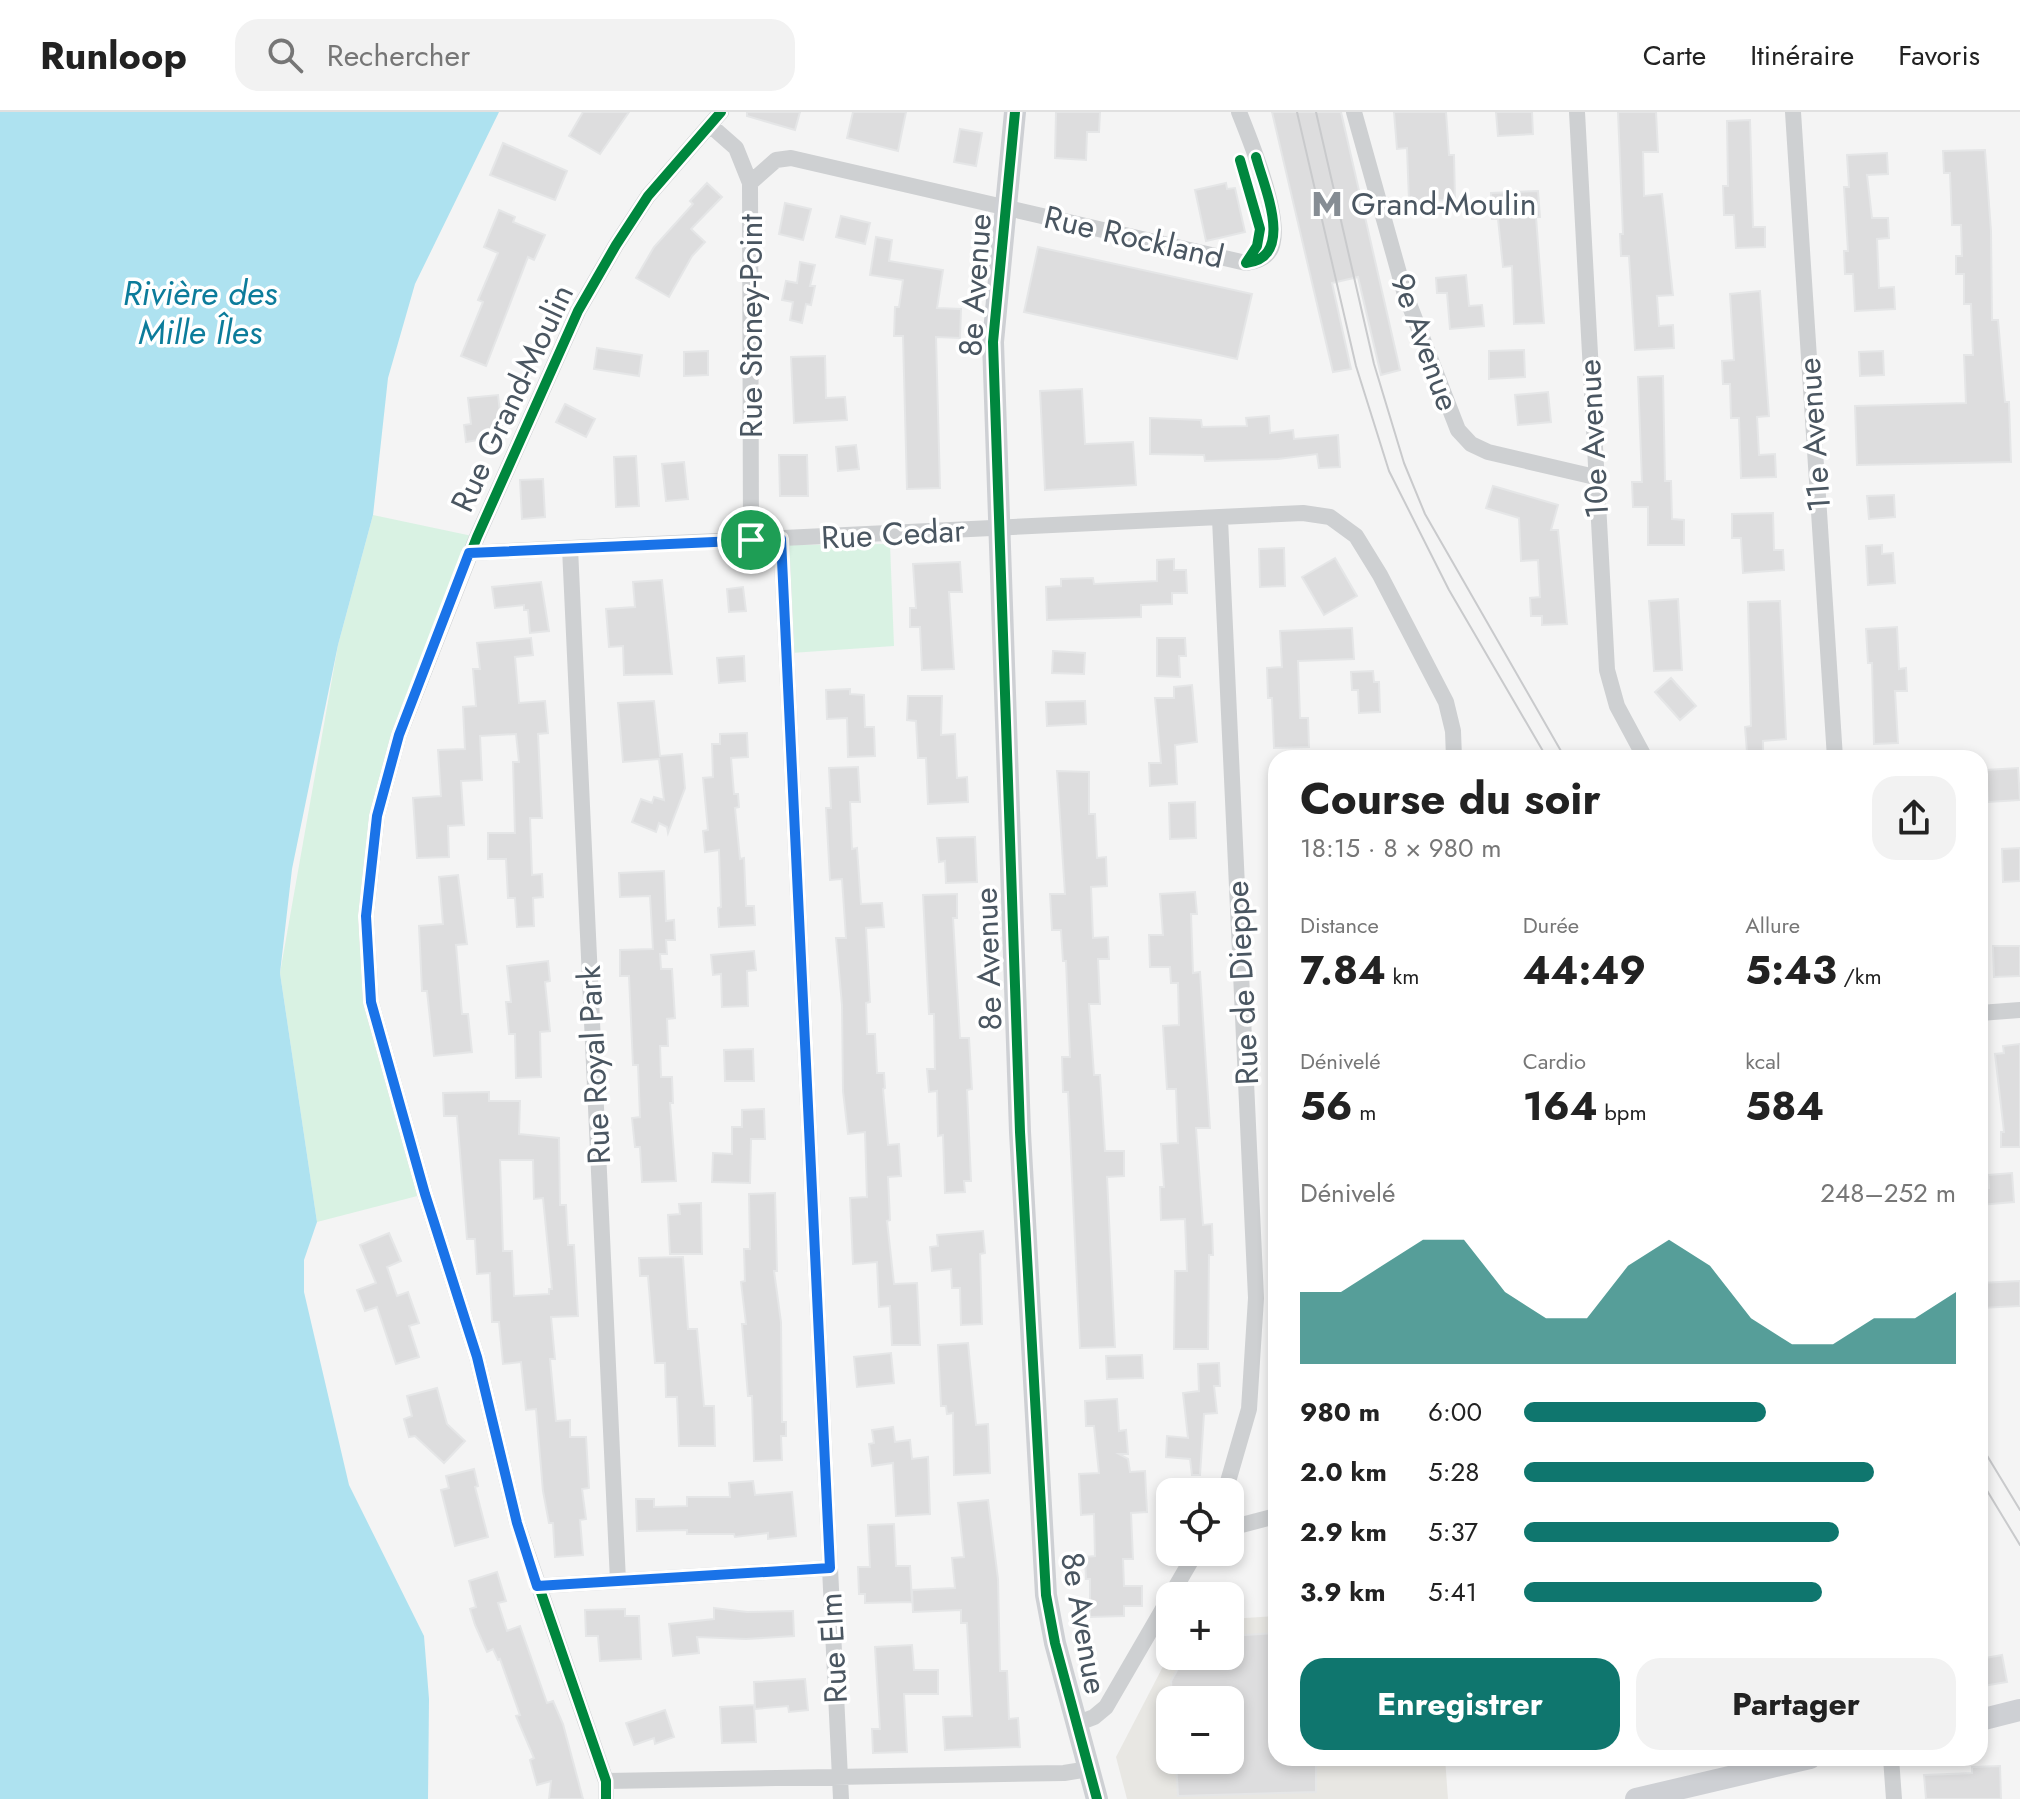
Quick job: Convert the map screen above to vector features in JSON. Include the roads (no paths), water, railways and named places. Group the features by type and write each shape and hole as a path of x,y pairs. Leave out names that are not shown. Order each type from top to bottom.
{"street":[{"name":"Rue Grand-Moulin","path":"606,1799 606,1781 517,1523 477,1357 425,1194 371,1002 366,916 377,816 399,735 469,553 578,311 608,258 648,196 721,112"},
{"name":"8e Avenue","path":"1015,112 993,342 1020,1132 1046,1595 1097,1799"},
{"name":"Rue Rockland","path":"750,183 776,160 791,158 1246,263 1260,261 1270,251 1274,239 1272,217 1256,157 1239,112"},
{"name":"9e Avenue","path":"1354,112 1404,291 1458,430 1471,444 1488,452 1595,477"},
{"name":"10e Avenue","path":"1577,112 1607,670 1617,706 1641,750"},
{"name":"11e Avenue","path":"1793,112 1834,750"},
{"name":"Rue Stoney-Point","path":"711,126 736,148 750,183 751,540"},
{"name":"Rue Cedar","path":"469,553 1303,513 1330,517 1356,536 1380,575 1446,702 1454,750"},
{"name":"Rue de Dieppe","path":"1220,519 1256,1298 1249,1409 1229,1478"},
{"name":"Rue Elm","path":"781,539 841,1799"},
{"name":"Rue Royal Park","path":"570,548 618,1581"},
{"path":"1988,1012 2020,1010"},
{"path":"1244,1524 1268,1518"},
{"path":"1076,1724 1094,1717 1106,1707 1188,1566"},
{"path":"537,1586 830,1568"},
{"path":"1988,1718 2020,1710"},
{"path":"1636,1799 1776,1766"},
{"path":"1892,1766 1894,1799"},
{"path":"606,1781 1064,1773 1089,1769"}],"water":[{"name":"Rivière des Mille Îles","path":"0,112 499,112 415,284 388,378 373,515 338,645 292,869 280,973 317,1222 304,1260 304,1292 349,1485 424,1636 429,1699 428,1799 0,1799"}],"tram line":[{"path":"1297,112 1356,366 1389,471 1449,590 1542,750"},
{"path":"1316,112 1374,364 1404,463 1425,514 1560,750"},
{"path":"1988,1457 2020,1510"},
{"path":"1988,1492 2020,1545"}],"place":[{"name":"Grand-Moulin","path":"1327,204"}]}
